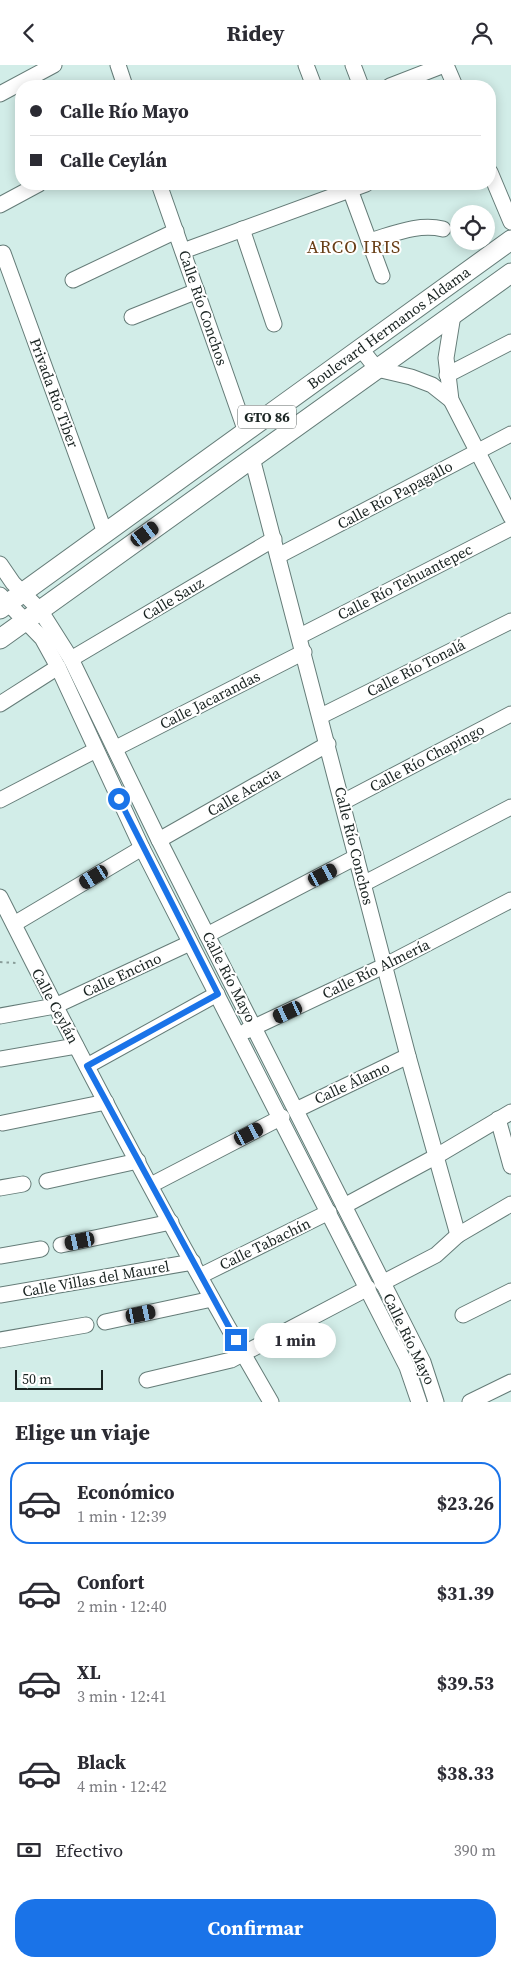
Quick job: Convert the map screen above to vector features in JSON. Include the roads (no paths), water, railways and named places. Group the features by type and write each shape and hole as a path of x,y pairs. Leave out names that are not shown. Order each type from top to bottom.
{"main road":[{"name":"Boulevard Hermanos Aldama","path":"2,603 23,594 511,239"},
{"name":"Boulevard Hermanos Aldama","path":"0,639 511,273"}],"street":[{"path":"27,80 54,65"},
{"path":"118,65 123,80"},
{"path":"306,65 312,80"},
{"path":"353,65 359,80"},
{"path":"406,80 445,65 452,80"},
{"path":"0,95 15,87"},
{"path":"496,186 511,221"},
{"path":"0,205 28,190"},
{"name":"Calle Río Conchos","path":"161,190 246,432"},
{"path":"183,251 341,190"},
{"path":"350,190 382,276"},
{"path":"369,241 429,225 443,229"},
{"path":"242,229 274,324"},
{"path":"73,280 176,231"},
{"name":"Privada Río Tiber","path":"3,253 105,533"},
{"path":"132,317 197,291"},
{"path":"452,315 448,337 447,375 451,400 511,517"},
{"path":"447,375 511,342"},
{"path":"361,349 377,369 410,377 432,385 451,400"},
{"name":"Calle Río Papagallo","path":"278,556 511,434"},
{"name":"Calle Río Conchos","path":"252,457 321,716 363,884 386,965 408,1056 458,1235"},
{"name":"Calle Río Tehuantepec","path":"300,636 511,528"},
{"name":"Calle Sauz","path":"72,659 274,539"},
{"name":"Calle Río Mayo","path":"0,564 23,594 142,848 282,1117 329,1212 422,1361 436,1402"},
{"name":"Calle Río Mayo","path":"2,603 33,615 72,659 159,840 344,1206 419,1402"},
{"name":"Calle Río Tonalá","path":"321,716 511,621"},
{"name":"Calle Jacarandas","path":"116,748 304,652"},
{"path":"0,704 58,667"},
{"name":"Calle Río Chapingo","path":"343,802 511,714"},
{"name":"Calle Acacia","path":"159,840 328,743"},
{"path":"0,800 96,750"},
{"path":"363,884 511,807"},
{"path":"14,925 142,848"},
{"path":"207,935 356,857"},
{"name":"Calle Ceylán","path":"0,898 34,968 212,1299 272,1402"},
{"name":"Calle Río Almería","path":"239,1034 386,965 511,900"},
{"name":"Calle Encino","path":"0,1016 55,1006 190,943"},
{"path":"87,1066 218,994"},
{"path":"0,1059 76,1045"},
{"name":"Calle Álamo","path":"296,1110 408,1056"},
{"path":"3,1123 106,1102"},
{"path":"344,1206 435,1157 504,1115 511,1166"},
{"path":"151,1185 282,1117"},
{"path":"47,1181 138,1161"},
{"path":"0,1188 23,1184"},
{"path":"147,1380 231,1360 436,1255 458,1235 511,1204"},
{"name":"Calle Tabachín","path":"200,1276 329,1212"},
{"path":"61,1245 171,1222"},
{"path":"0,1256 41,1249"},
{"name":"Calle Villas del Maurel","path":"0,1295 193,1262"},
{"path":"463,1315 511,1291"},
{"path":"105,1322 212,1299"},
{"path":"0,1340 86,1325"},
{"path":"470,1402 511,1382"}],"district":[{"name":"ARCO IRIS","path":"354,247"}]}
